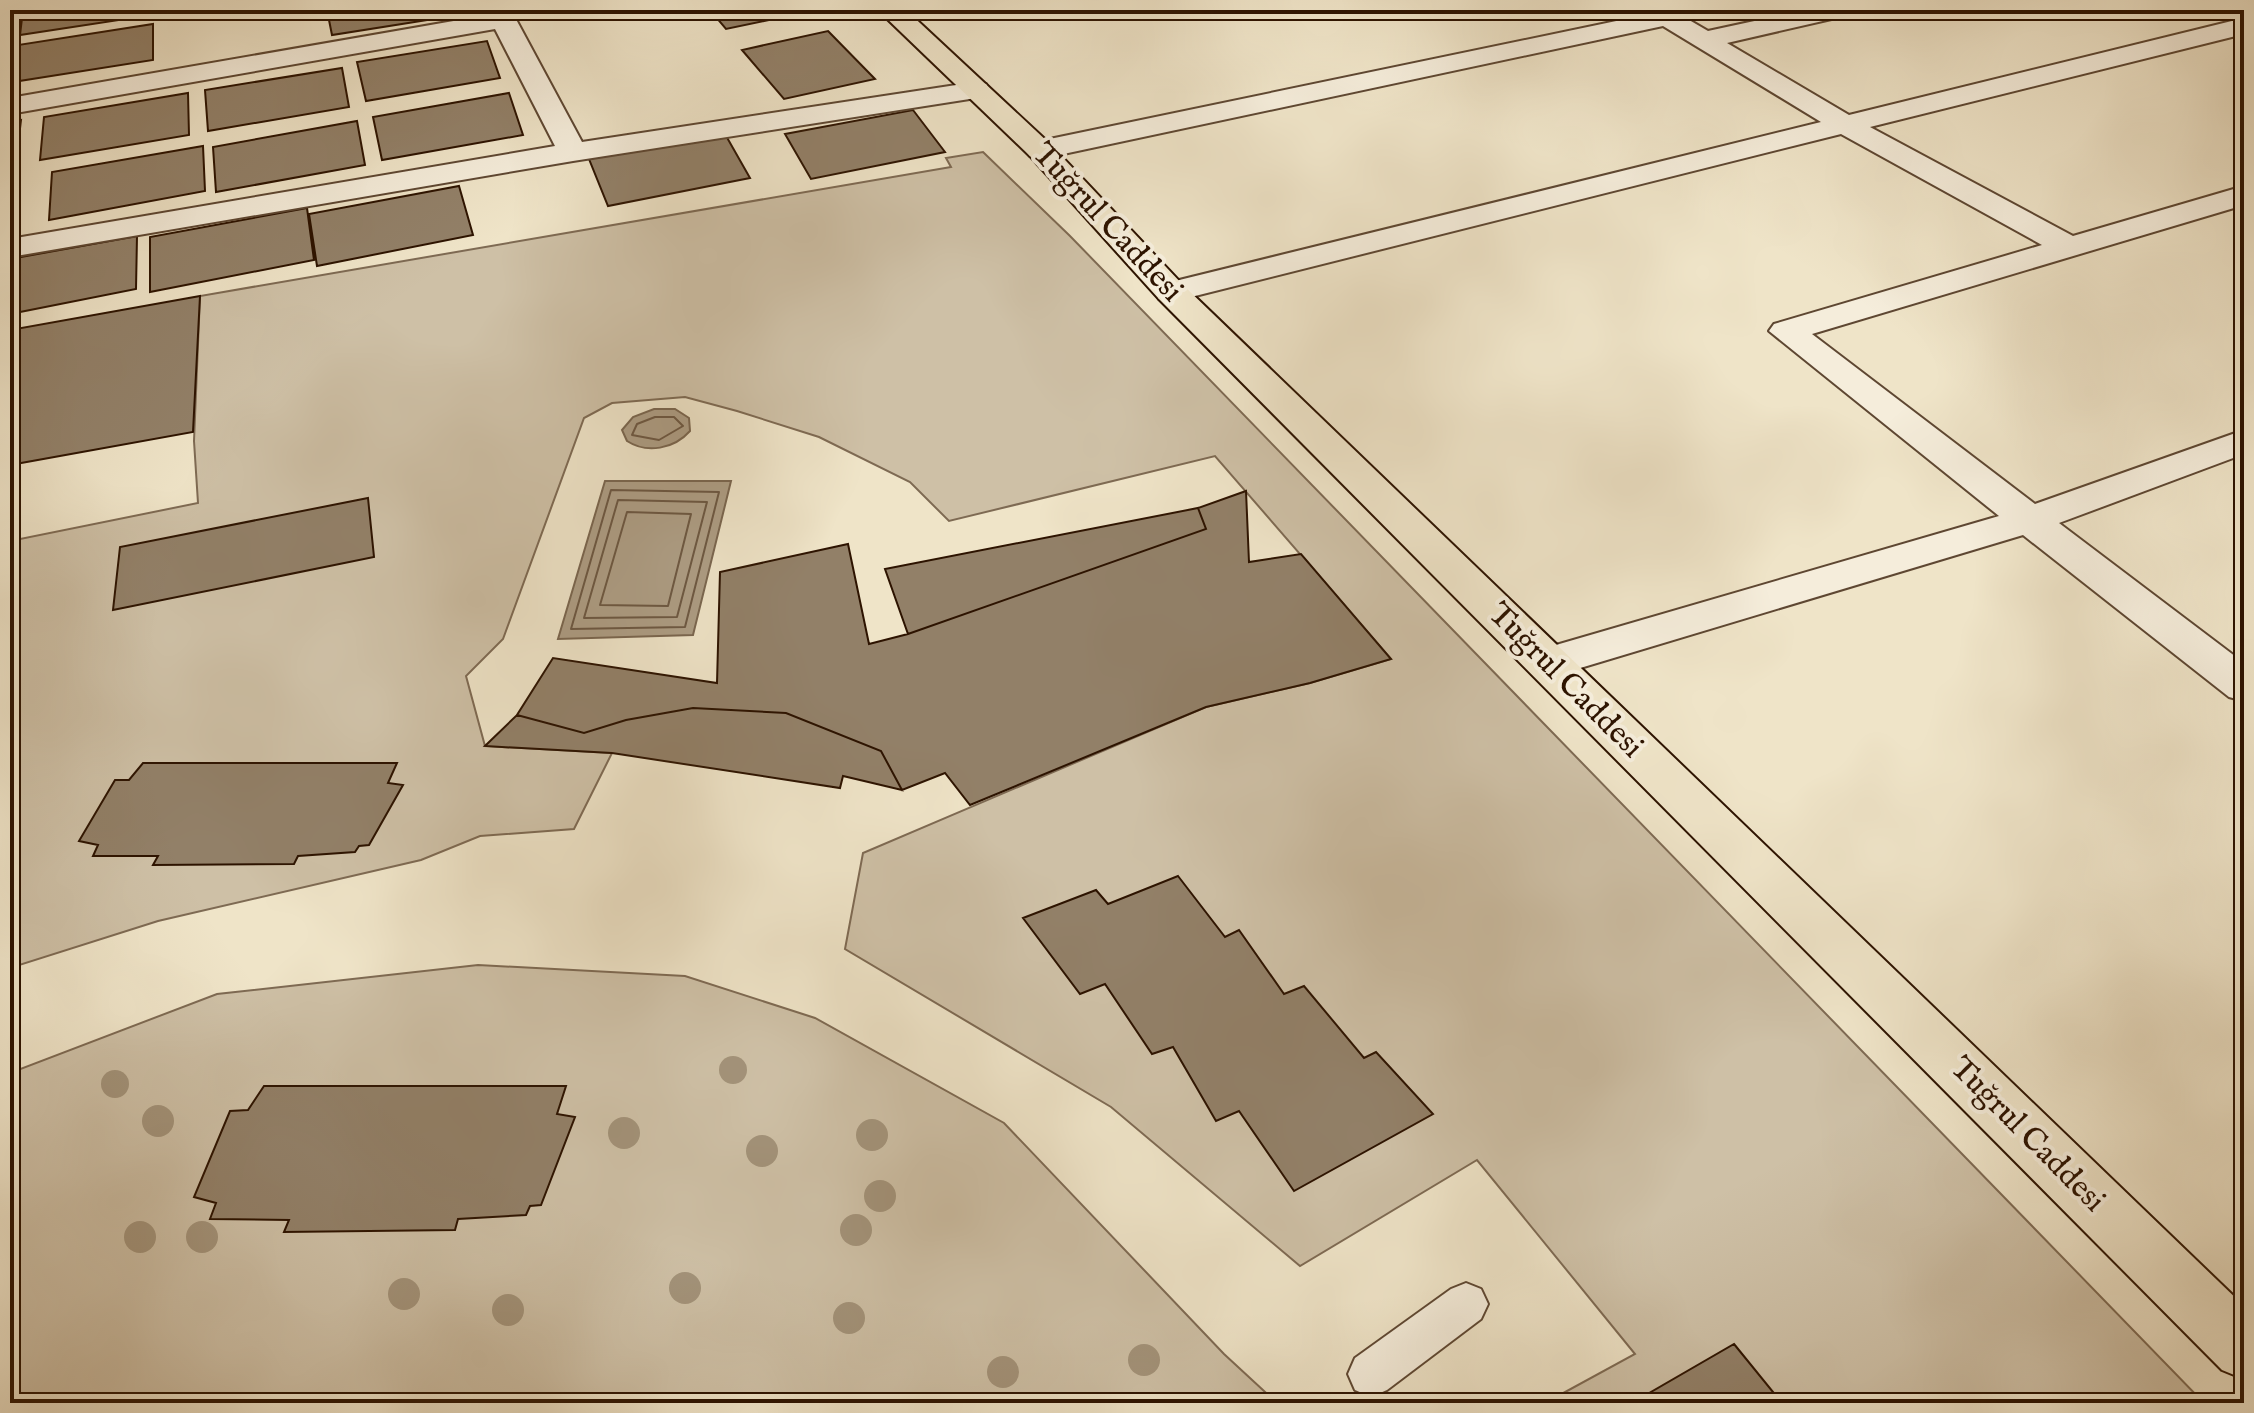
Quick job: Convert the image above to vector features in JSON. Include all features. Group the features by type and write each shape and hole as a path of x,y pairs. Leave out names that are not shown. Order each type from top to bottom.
{"main road":[{"name":"Tuğrul Caddesi","path":"891,10 1040,150 1171,292 2244,1348"}],"street":[{"path":"1704,40 1840,10"},
{"path":"1040,150 1661,14 1845,125 2068,246"},
{"path":"10,106 500,15 573,152"},
{"path":"1171,292 2244,26"},
{"path":"10,248 573,152 976,90"},
{"path":"2244,195 1786,331 2244,686"},
{"path":"1547,663 2030,520 2244,441"}],"lane":[{"path":"1371,1374 1466,1304"}],"shaded area":[{"path":"983,152 1070,236 2204,1403 1545,1403 1635,1354 1477,1160 1300,1266 1111,1107 845,949 863,853 1206,707 1310,683 1391,659 1215,456 949,521 910,482 819,437 685,397 612,403 584,418 503,639 466,676 485,746 612,753 574,829 480,836 421,860 158,921 10,968 10,541 198,503 194,441 200,296 951,167 946,158"},
{"path":"478,965 685,976 815,1018 1004,1123 1224,1354 1277,1403 10,1403 10,1078 15,1071 217,994"}],"water":[{"path":"654,409 675,409 689,418 690,431 676,442 660,448 643,447 627,441 622,430 633,417"},
{"path":"605,481 731,481 693,635 558,639"}],"building":[{"path":"23,10 152,10 152,15 20,35"},
{"path":"327,10 457,10 459,15 332,35"},
{"path":"710,10 811,10 812,11 726,29"},
{"path":"153,24 153,60 13,82 18,45"},
{"path":"828,31 875,79 784,99 742,50"},
{"path":"487,41 500,78 366,101 357,62"},
{"path":"342,68 349,107 208,131 205,90"},
{"path":"188,93 189,135 40,160 44,117"},
{"path":"509,93 523,135 382,160 373,117"},
{"path":"913,110 945,152 811,179 785,134"},
{"path":"21,120 16,163 10,164 10,122"},
{"path":"357,121 365,165 216,192 213,147"},
{"path":"725,134 750,178 608,206 589,159"},
{"path":"203,146 205,191 49,220 52,172"},
{"path":"459,186 473,235 317,266 309,214"},
{"path":"307,208 314,260 150,292 150,237"},
{"path":"137,236 136,289 10,314 10,259"},
{"path":"200,296 193,432 10,465 10,330"},
{"path":"1246,491 1249,562 1301,554 1391,659 1310,683 1206,707 970,805 945,773 902,790 881,751 786,713 693,708 626,720 584,733 517,715 553,658 717,683 720,572 848,544 869,644 908,634 1206,529 1198,508"},
{"path":"368,498 374,557 113,610 120,547"},
{"path":"1198,508 1206,529 908,634 885,569"},
{"path":"693,708 786,713 881,751 902,790 843,776 840,788 612,753 485,746 517,715 584,733 626,720"},
{"path":"143,763 397,763 388,783 403,785 369,845 359,846 355,852 298,856 294,864 153,865 158,856 93,856 98,845 79,841 115,780 129,780"},
{"path":"1178,876 1225,937 1239,930 1284,994 1304,986 1364,1058 1376,1052 1433,1114 1294,1191 1239,1111 1216,1121 1173,1047 1152,1054 1105,984 1080,994 1023,918 1096,890 1108,904"},
{"path":"264,1086 566,1086 557,1114 575,1117 541,1205 530,1206 526,1215 458,1219 455,1230 284,1232 289,1220 210,1219 216,1203 194,1197 230,1111 248,1110"},
{"path":"1734,1344 1782,1403 1632,1403"}]}
